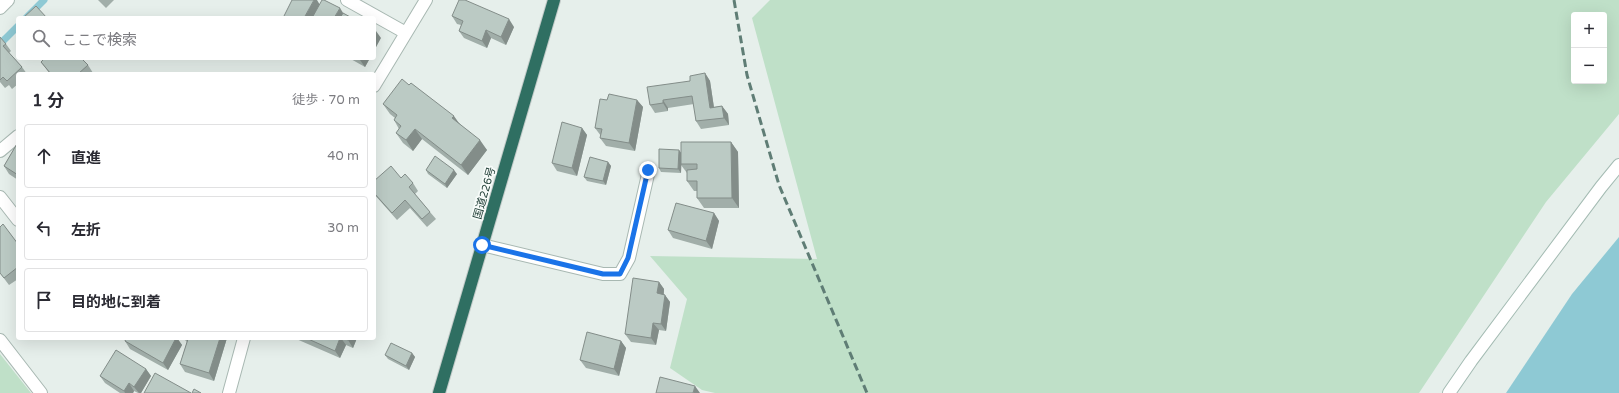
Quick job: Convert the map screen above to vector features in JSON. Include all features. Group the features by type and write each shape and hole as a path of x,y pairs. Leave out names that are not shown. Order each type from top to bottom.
{"highway":[{"name":"国道226号","path":"439,393 554,0"}],"street":[{"path":"0,8 8,0"},
{"path":"347,0 376,16"},
{"path":"376,83 426,0"},
{"path":"376,16 406,33"},
{"path":"0,151 16,138"},
{"path":"1449,393 1470,361 1596,193 1619,165"},
{"path":"482,245 603,274 620,274 628,258 648,170"},
{"path":"0,197 16,217"},
{"path":"0,340 42,393"},
{"path":"229,393 243,340"}],"green space":[{"path":"770,0 1619,0 1619,114 1546,202 1419,393 715,393 702,390 670,368 687,299 650,256 817,259 752,18"},
{"path":"0,354 31,393 0,393"}],"water":[{"path":"1619,237 1619,393 1506,393 1572,294"}],"building":[{"path":"292,0 314,0 305,16 284,16"},
{"path":"322,0 340,8 335,16 313,16"},
{"path":"459,0 465,0 509,19 501,37 486,30 482,41 459,31 463,21 452,16"},
{"path":"36,6 45,16 25,16"},
{"path":"343,13 348,16 341,16"},
{"path":"0,37 6,44 3,46 22,67 7,81 3,77 0,80"},
{"path":"43,60 83,60 88,65 80,72 49,72 41,62"},
{"path":"705,73 710,108 722,106 724,118 696,121 692,96 663,100 663,103 650,105 647,87 690,81 690,76"},
{"path":"402,79 409,85 411,83 454,116 452,118 480,140 461,165 415,129 406,140 396,133 401,126 394,120 397,115 383,104"},
{"path":"609,94 637,100 629,143 600,138 602,129 595,128 600,99 607,100"},
{"path":"562,122 582,128 572,168 552,163"},
{"path":"681,142 731,142 732,198 697,198 697,181 687,181 687,170 697,169 697,164 681,164"},
{"path":"16,145 16,174 4,166"},
{"path":"659,149 679,150 678,169 659,168"},
{"path":"435,156 454,170 445,184 426,170"},
{"path":"590,157 608,162 603,181 584,177"},
{"path":"391,166 401,178 405,174 413,183 409,187 430,212 422,219 405,200 392,213 376,195 376,179"},
{"path":"676,203 714,213 706,241 668,230"},
{"path":"3,224 16,241 16,269 4,278 0,273 0,227"},
{"path":"633,278 659,282 657,293 665,295 661,324 653,323 651,338 625,334"},
{"path":"587,332 621,341 614,369 580,360"},
{"path":"125,340 175,340 163,363"},
{"path":"188,340 219,340 209,373 180,364"},
{"path":"310,340 339,340 335,351"},
{"path":"391,343 412,353 406,366 385,355"},
{"path":"116,350 146,369 134,387 129,383 124,391 100,376"},
{"path":"155,373 191,393 144,393"},
{"path":"660,377 695,386 693,393 656,393"},
{"path":"194,389 201,393 192,393"}],"waterway":[{"path":"28,16 44,0"},
{"path":"0,44 16,28"}],"railway":[{"path":"734,0 747,75 779,185 867,393"}],"route":[{"path":"482,245 603,274 620,274 628,258 648,170"}]}
